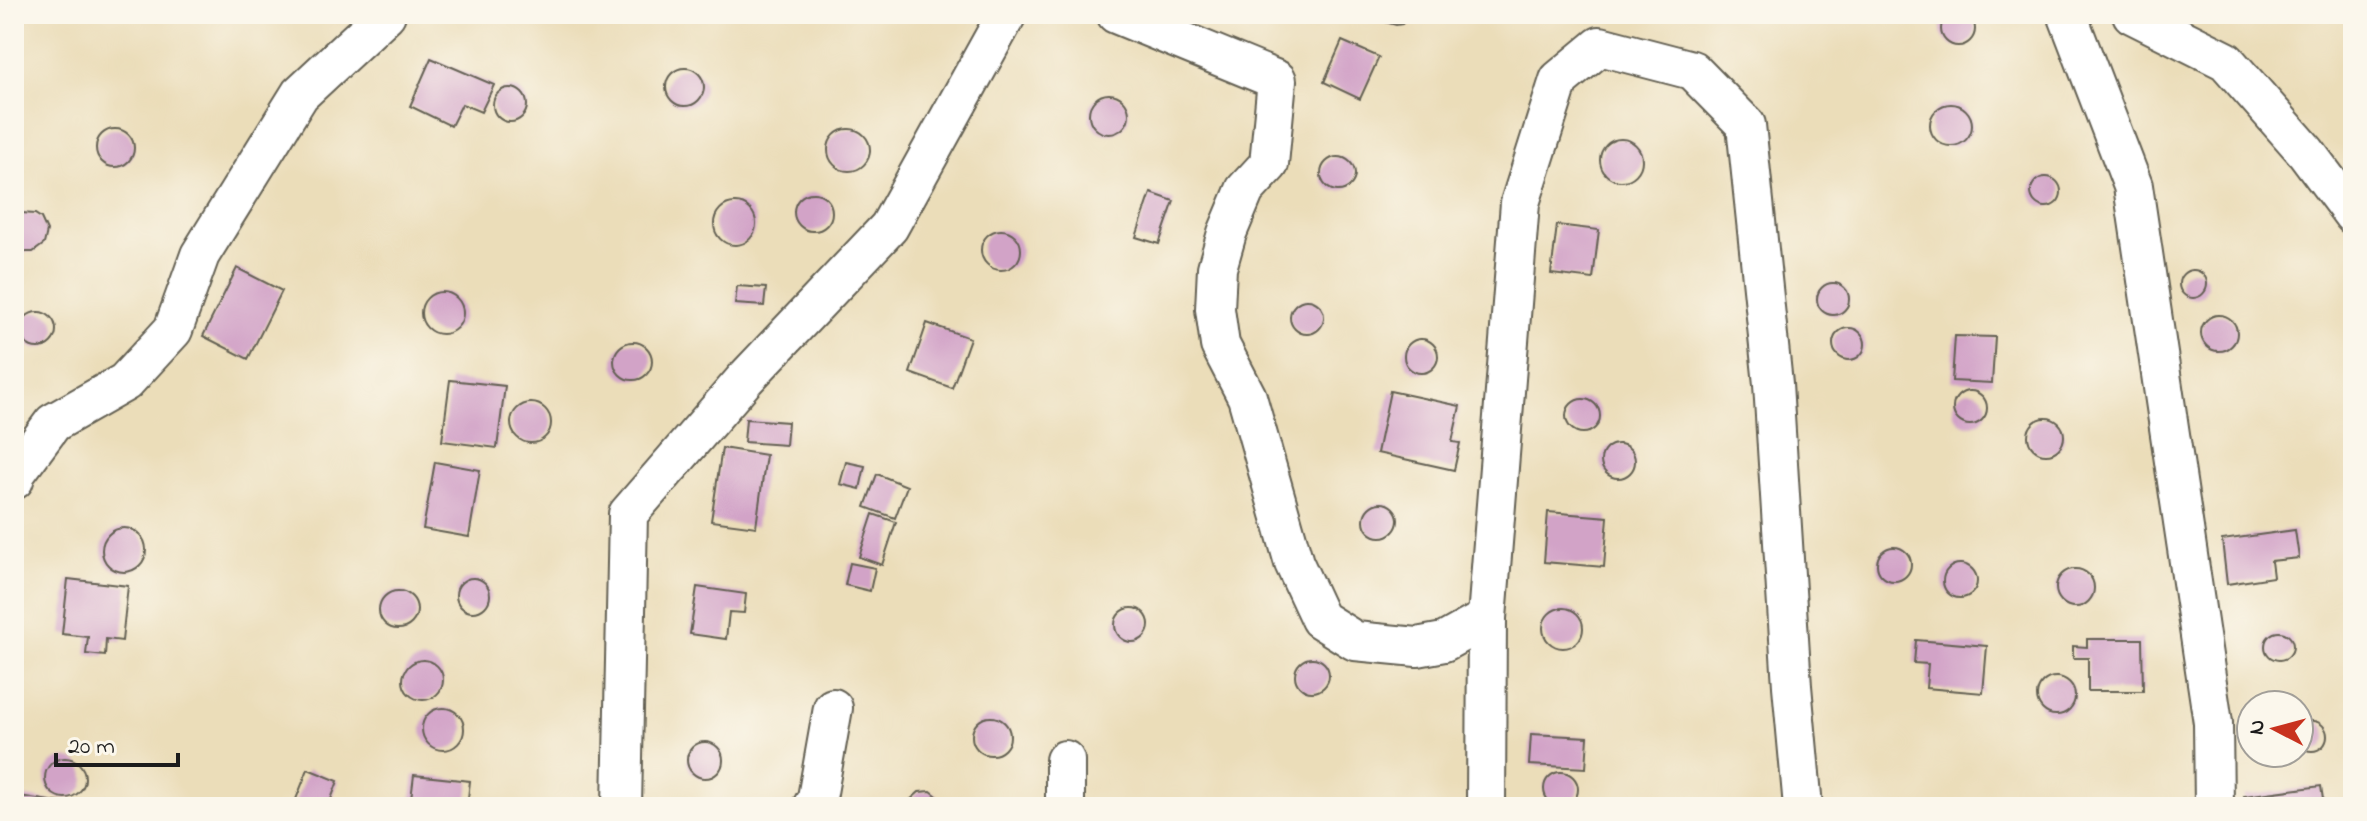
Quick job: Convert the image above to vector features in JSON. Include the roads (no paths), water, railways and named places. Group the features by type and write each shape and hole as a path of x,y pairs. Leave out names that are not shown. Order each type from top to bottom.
{"street":[{"path":"14,480 53,423 125,382 173,330 200,255 300,94 386,14"},
{"path":"622,807 628,514 745,379 889,227 1007,14"},
{"path":"1116,14 1277,80 1269,164 1245,190 1227,233 1217,268 1215,309 1220,345 1247,397 1294,563 1320,619 1355,641 1417,647 1444,642 1487,618"},
{"path":"2067,14 2133,186 2213,723 2214,807"},
{"path":"2132,14 2226,61 2306,152 2353,215"},
{"path":"1486,807 1487,618 1520,203 1559,80 1600,46 1692,70 1746,125 1773,384 1792,686 1803,807"},
{"path":"812,807 817,798 833,708"},
{"path":"1065,760 1065,807"}]}
